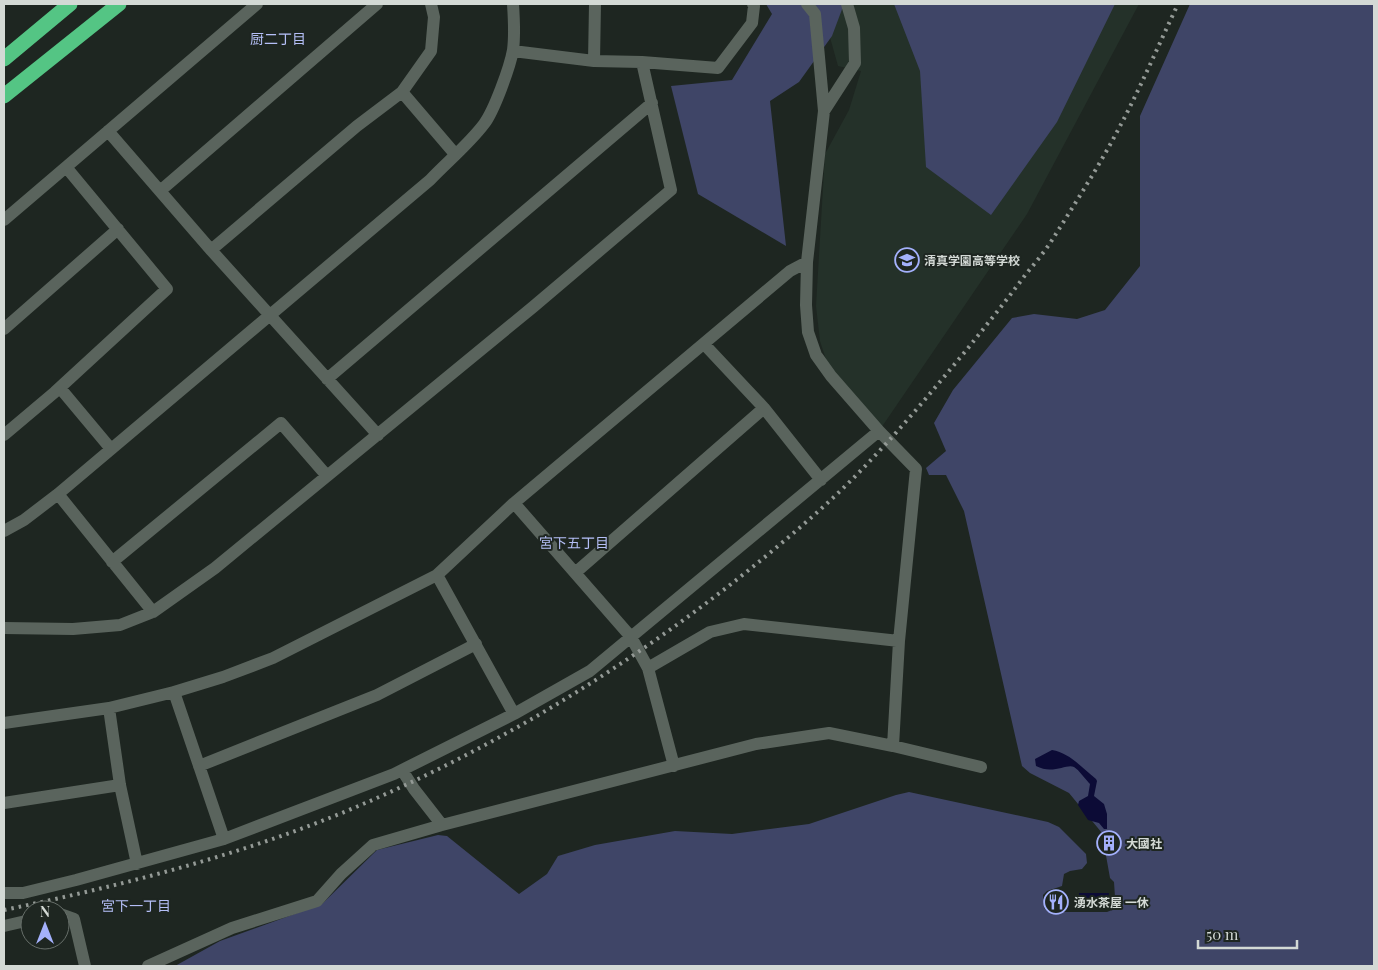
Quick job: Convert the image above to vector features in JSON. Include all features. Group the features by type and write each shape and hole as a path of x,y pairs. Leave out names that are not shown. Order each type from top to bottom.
{"highway":[{"path":"4,59 70,4"},
{"path":"4,96 114,8"},
{"path":"4,106 114,8"}],"street":[{"path":"4,220 257,4"},
{"path":"160,192 378,4"},
{"path":"211,250 357,126 402,92 431,51 434,17 431,4"},
{"path":"4,531 24,520 58,494 430,180 484,124 499,94 513,51 514,19 512,4"},
{"path":"594,61 595,4"},
{"path":"513,51 594,61 642,62 718,68 752,23 753,4"},
{"path":"807,4 815,14 824,111 807,262 806,305 808,332 816,355 831,376 879,431 916,469 899,641 893,746"},
{"path":"824,111 855,63 854,28 847,4"},
{"path":"4,628 73,629 120,624 153,612 215,568 378,435 671,190 642,62"},
{"path":"402,92 455,154"},
{"path":"327,379 652,103"},
{"path":"108,131 211,250 378,435"},
{"path":"4,435 60,388 167,289 66,166"},
{"path":"4,329 118,229"},
{"path":"4,723 109,708 174,692 223,677 273,658 438,575 514,503 790,271 807,262"},
{"path":"704,344 764,408 821,480"},
{"path":"60,388 111,449"},
{"path":"575,573 764,408"},
{"path":"112,562 281,423 327,476"},
{"path":"4,892 23,892 76,880 224,839 402,770 514,714 590,672 879,431"},
{"path":"58,494 153,612"},
{"path":"514,503 631,637 648,668 674,766"},
{"path":"438,575 514,714"},
{"path":"648,668 710,632 744,624 899,641"},
{"path":"199,766 376,695 476,644"},
{"path":"174,692 224,839"},
{"path":"109,708 120,785 137,864"},
{"path":"148,966 232,928 317,901 341,874 373,845 756,744 829,733 981,767"},
{"path":"402,770 442,826"},
{"path":"4,803 120,785"},
{"path":"70,918 74,919 85,966"},
{"path":"4,926 20,922"}],"shaded area":[{"path":"766,4 844,4 832,36 799,82 770,101 786,246 698,194 671,86 732,80 772,14"},
{"name":"清真学園高等学校","path":"817,4 1139,4 1027,214 879,431 834,384 820,341 816,306 825,154 849,110 861,71 838,66 824,16"},
{"path":"894,4 1115,4 1057,122 991,215 926,167 920,71"},
{"path":"1190,4 1374,4 1374,966 175,966 220,941 322,904 377,850 438,835 447,836 519,894 547,874 558,856 595,845 675,831 732,834 809,824 909,792 1048,822 1059,827 1086,854 1087,863 1082,869 1064,874 1062,886 1047,891 1043,895 1044,908 1048,912 1107,912 1112,910 1115,897 1114,882 1110,878 1102,833 1069,793 1030,773 1022,766 964,511 946,475 929,475 926,468 946,451 934,423 953,390 1012,318 1034,314 1077,319 1105,310 1140,266 1140,116"},
{"path":"1052,750 1076,761 1096,779 1094,796 1104,804 1107,814 1107,829 1104,829 1099,823 1088,820 1078,805 1079,801 1088,796 1090,784 1076,768 1071,766 1048,769 1036,766 1035,759"},
{"path":"1079,893 1109,893 1106,907 1083,907 1079,901"}],"railway":[{"path":"4,910 170,871 252,846 332,817 464,756 528,721 590,684 710,600 767,555 822,508 860,472 964,353 1041,256 1079,197 1118,130 1178,4"}],"place":[{"name":"清真学園高等学校","path":"907,260"},
{"name":"大國社","path":"1109,843"},
{"name":"湧水茶屋 一休","path":"1056,902"}],"district":[{"name":"厨二丁目","path":"278,38"},
{"name":"宮下五丁目","path":"574,542"},
{"name":"宮下一丁目","path":"136,905"}]}
